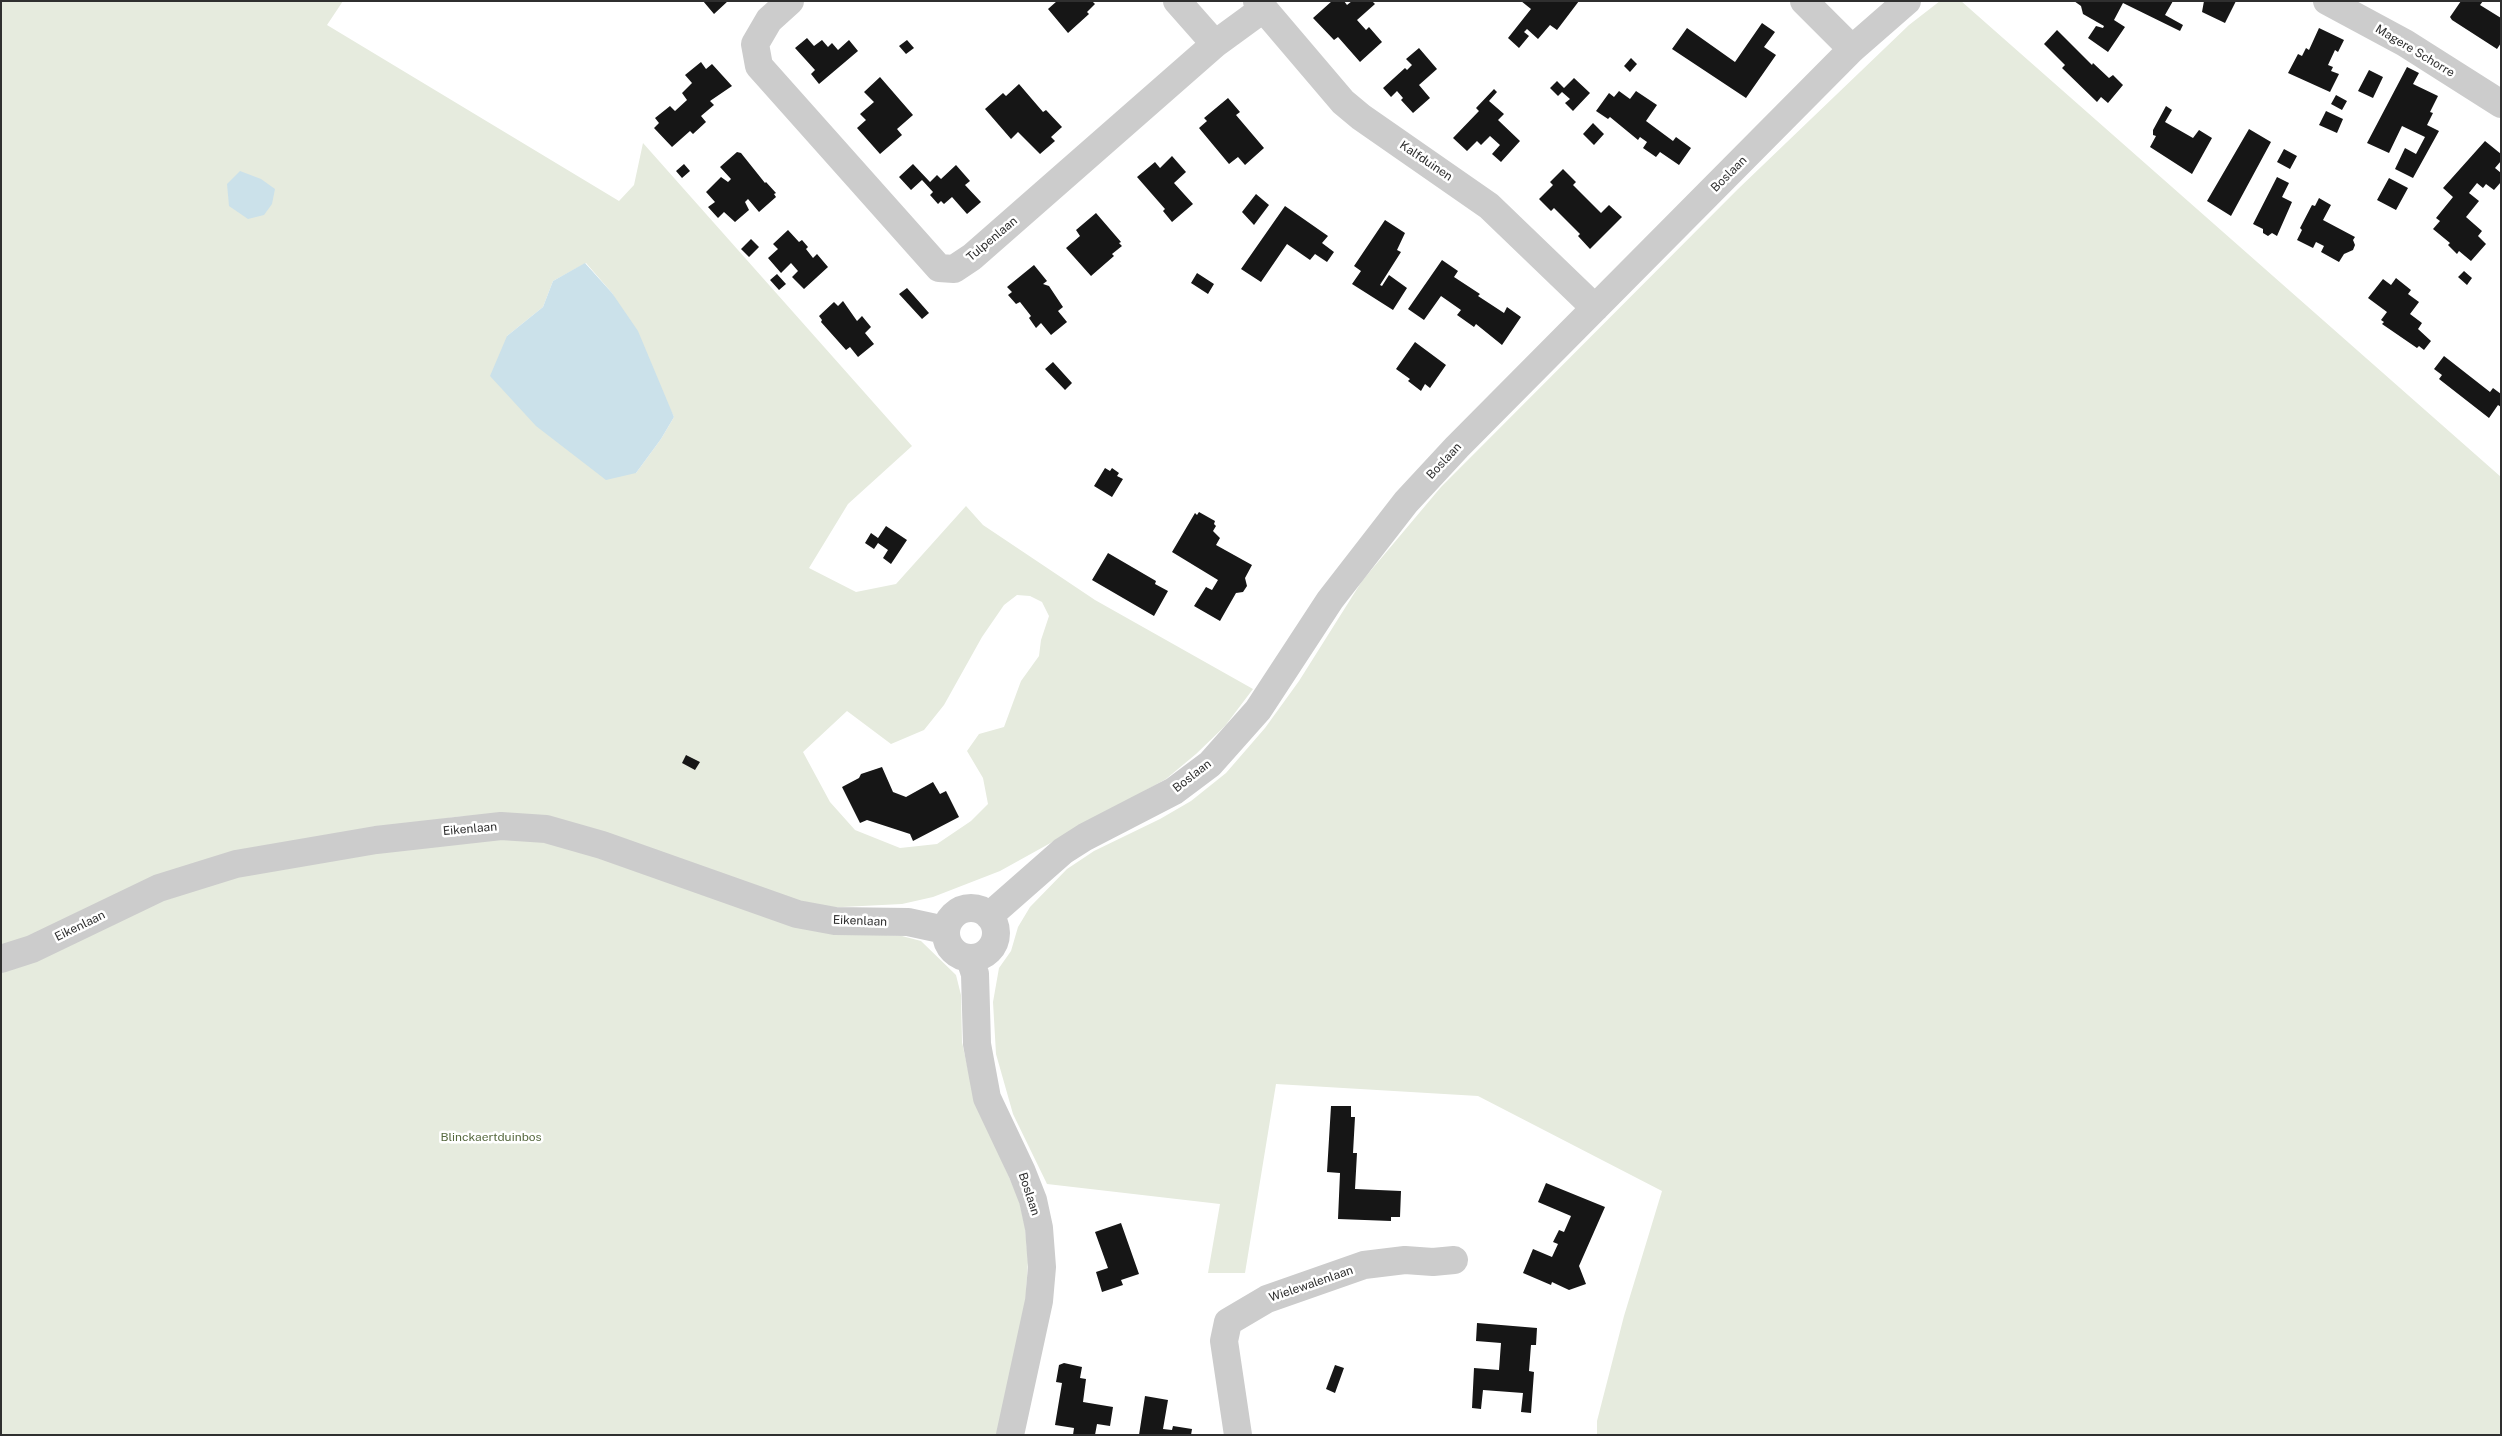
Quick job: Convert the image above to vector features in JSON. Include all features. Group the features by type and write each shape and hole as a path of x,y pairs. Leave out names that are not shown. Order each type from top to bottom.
{"street":[{"name":"Tulpenlaan","path":"790,1 769,20 755,44 759,66 928,258 939,268 954,269 972,257 1214,44"},
{"path":"1177,1 1214,44"},
{"path":"1804,1 1852,49"},
{"name":"Boslaan","path":"989,916 1063,850 1174,791 1210,764 1258,710 1330,600 1406,502 1457,447 1852,49 1907,1"},
{"name":"Magere Schorre","path":"2328,1 2405,43 2501,104"},
{"name":"Kalfduinen","path":"1214,44 1260,5 1343,102 1361,117 1489,206 1595,308"},
{"name":"Eikenlaan","path":"1,959 32,949 159,888 236,864 376,840 501,826 546,829 602,845 797,914 835,921 908,922 945,930"},
{"path":"966,908 979,909 989,916 996,928 994,942 987,953 970,959 957,954 950,948 945,930 951,916 966,908"},
{"name":"Boslaan","path":"970,959 975,974 977,1044 987,1098 1022,1172 1033,1200 1039,1228 1042,1268 1039,1301 1010,1435"},
{"name":"Wielewalenlaan","path":"1238,1435 1224,1341 1228,1322 1267,1299 1364,1265 1405,1260 1433,1262 1454,1260"}],"green space":[{"path":"1,1 343,1 327,25 619,201 634,185 643,143 912,446 848,504 809,568 856,592 896,584 966,506 983,525 1095,600 1253,689 1225,726 1166,779 1000,871 933,897 902,904 822,908 505,814 455,817 370,830 1,953","holes":["586,263 612,293 674,417 661,439 636,473 507,336 543,307 553,281","1017,595 1030,596 1042,602 1049,616 1041,640 1039,656 1021,681 1004,727 979,734 967,751 983,778 988,804 971,821 937,844 900,848 855,830 830,802 803,752 847,711 891,744 924,730 944,705 982,637 1004,605"]},
{"path":"1940,1 1961,1 2501,477 2501,1435 1597,1435 1597,1421 1624,1316 1662,1191 1478,1096 1276,1084 1245,1273 1208,1273 1220,1204 1047,1184 1013,1114 996,1054 993,1002 999,968 1011,951 1018,927 1030,907 1067,869 1094,851 1160,819 1191,801 1226,773 1265,728 1299,681 1362,581 1441,487 1738,189 1909,25"},
{"name":"Blinckaertduinbos","path":"466,839 544,840 832,932 902,936 921,941 956,975 961,995 962,1042 974,1097 1019,1200 1025,1227 1028,1261 1025,1310 998,1435 1,1435 1,972 119,918 197,886 234,875"}],"water":[{"path":"240,171 261,179 275,189 272,204 264,215 248,219 229,206 227,184"},
{"path":"585,263 612,293 638,331 674,417 661,439 636,473 606,480 536,426 490,376 507,336 543,307 553,281"}],"building":[{"path":"703,1 728,1 714,14"},
{"path":"1057,1 1092,1 1095,4 1087,12 1089,14 1068,33 1048,9"},
{"path":"1332,1 1344,1 1347,5 1352,1 1372,1 1375,4 1357,20 1366,30 1369,27 1382,42 1360,62 1338,37 1334,40 1313,18"},
{"path":"1521,1 1579,1 1557,30 1550,25 1538,39 1527,29 1524,32 1529,36 1519,48 1508,38 1531,9"},
{"path":"2074,1 2173,1 2165,15 2183,25 2180,31 2123,3 2114,20 2125,27 2108,52 2088,38 2096,26 2103,28 2104,26 2083,14 2081,6"},
{"path":"2204,1 2236,1 2225,23 2202,12"},
{"path":"2461,1 2483,1 2480,5 2501,18 2501,43 2497,49 2452,20 2450,17"},
{"path":"1762,23 1775,32 1764,47 1776,55 1746,98 1672,49 1687,28 1735,62"},
{"path":"2319,28 2344,40 2338,52 2335,50 2328,65 2333,67 2331,71 2339,74 2330,92 2288,73 2298,54 2302,56 2306,48 2309,50"},
{"path":"2057,30 2092,65 2093,63 2109,78 2113,75 2123,85 2108,103 2101,97 2097,102 2062,68 2065,65 2044,44"},
{"path":"807,38 814,46 822,40 828,47 832,43 838,50 849,40 858,51 819,84 811,74 815,70 795,48"},
{"path":"907,40 914,48 906,54 899,46"},
{"path":"1419,48 1437,69 1419,85 1430,98 1413,113 1401,100 1403,98 1397,91 1391,97 1383,88 1405,68 1407,70 1412,65 1406,59"},
{"path":"1631,58 1637,64 1630,72 1624,66"},
{"path":"701,62 706,69 712,64 732,86 710,101 714,105 701,116 706,122 693,134 690,131 672,147 654,128 659,123 655,118 670,106 675,111 687,100 682,93 692,83 685,75"},
{"path":"2407,67 2419,73 2413,84 2438,96 2430,112 2433,113 2427,125 2439,131 2413,178 2395,169 2405,148 2416,154 2425,137 2402,126 2389,153 2367,143"},
{"path":"2369,70 2383,77 2373,98 2358,91"},
{"path":"880,77 913,115 897,129 902,135 880,154 857,128 866,120 860,114 874,102 864,92"},
{"path":"1574,78 1590,93 1573,111 1565,103 1570,99 1562,92 1558,96 1550,88 1557,81 1564,88"},
{"path":"1019,84 1043,112 1046,110 1062,127 1051,137 1055,141 1040,154 1018,132 1011,139 985,109 1003,93 1006,96"},
{"path":"1494,89 1497,92 1489,101 1504,114 1498,120 1520,141 1501,162 1492,154 1500,145 1490,136 1481,145 1477,141 1467,151 1453,138 1479,111 1476,108"},
{"path":"1619,91 1630,99 1636,91 1657,105 1646,121 1673,141 1676,137 1691,148 1679,165 1660,152 1656,157 1643,148 1647,142 1640,137 1638,140 1610,117 1608,119 1596,111 1609,93 1614,97"},
{"path":"2336,95 2347,101 2342,110 2331,104"},
{"path":"1228,98 1240,112 1236,115 1264,148 1245,165 1238,157 1229,164 1199,128 1207,121 1204,118"},
{"path":"2166,106 2172,110 2165,122 2193,138 2199,130 2212,138 2192,174 2150,147 2156,136 2153,135 2153,130"},
{"path":"2326,111 2343,119 2337,133 2319,125"},
{"path":"1593,123 1604,134 1594,145 1583,134"},
{"path":"2249,129 2271,142 2231,216 2207,201"},
{"path":"2485,141 2501,154 2501,161 2495,168 2501,173 2501,182 2494,190 2486,184 2483,188 2477,183 2469,193 2479,201 2466,217 2482,231 2478,236 2486,244 2471,261 2459,251 2457,254 2448,245 2450,243 2433,229 2440,221 2436,218 2453,197 2443,188"},
{"path":"2284,149 2297,156 2290,169 2277,162"},
{"path":"737,152 741,153 765,183 776,193 774,194 776,197 759,212 748,199 745,202 749,210 735,222 724,212 718,218 708,207 715,202 706,192 721,177 728,182 731,179 720,167"},
{"path":"1172,156 1186,172 1174,183 1193,204 1172,222 1163,211 1165,209 1137,177 1155,162 1160,168"},
{"path":"684,164 690,171 682,178 676,171"},
{"path":"913,164 930,182 937,175 941,179 956,165 970,181 965,185 981,202 967,214 952,197 944,204 941,201 938,204 930,195 933,192 922,180 911,190 899,177"},
{"path":"1563,169 1576,182 1573,185 1601,213 1609,205 1622,217 1590,249 1578,236 1580,234 1554,208 1551,211 1539,199 1553,185 1550,182"},
{"path":"2277,177 2289,183 2282,197 2292,202 2277,236 2272,233 2268,236 2263,233 2263,229 2253,224"},
{"path":"2389,178 2408,188 2396,210 2377,200"},
{"path":"1256,194 1269,205 1254,225 1242,212"},
{"path":"2319,198 2331,205 2323,220 2355,237 2353,240 2355,245 2353,250 2344,254 2339,262 2321,252 2324,246 2316,242 2313,248 2297,240 2302,230 2300,228 2312,205 2315,206"},
{"path":"1285,206 1328,236 1322,243 1334,252 1327,262 1315,254 1310,260 1287,244 1261,282 1241,269"},
{"path":"1096,213 1121,242 1119,243 1122,246 1112,254 1114,256 1091,276 1066,248 1080,236 1076,230"},
{"path":"1385,220 1405,233 1397,250 1401,252 1380,285 1382,286 1389,275 1407,288 1393,310 1352,284 1361,271 1354,266"},
{"path":"788,230 799,242 802,240 813,258 817,254 828,267 804,289 792,277 798,271 791,263 781,273 768,258 778,249 773,244"},
{"path":"751,239 759,247 749,257 741,249"},
{"path":"1442,260 1458,271 1454,277 1480,294 1478,296 1504,313 1507,307 1521,317 1502,345 1476,324 1474,327 1457,315 1461,310 1441,296 1424,320 1408,309"},
{"path":"1034,265 1047,281 1043,284 1049,286 1063,307 1058,311 1067,322 1051,335 1041,323 1036,328 1029,318 1031,316 1020,302 1016,304 1008,295 1012,292 1007,287"},
{"path":"2464,271 2472,278 2467,285 2458,277"},
{"path":"1197,273 1214,284 1208,294 1191,283"},
{"path":"777,274 786,284 779,290 770,280"},
{"path":"2396,278 2411,290 2408,294 2419,302 2410,314 2422,323 2418,329 2431,341 2424,350 2419,346 2417,348 2382,324 2384,322 2381,320 2387,312 2368,298 2383,279 2391,285"},
{"path":"907,288 929,313 922,319 899,294"},
{"path":"843,301 857,321 862,316 871,327 865,333 874,344 858,357 850,347 846,350 821,322 822,320 819,316 834,302 838,306"},
{"path":"1415,342 1446,365 1430,388 1425,384 1421,391 1408,381 1410,379 1396,369"},
{"path":"2444,356 2490,392 2493,388 2501,394 2501,407 2498,405 2489,418 2439,379 2442,375 2434,369"},
{"path":"1053,362 1072,383 1065,390 1045,369"},
{"path":"1105,468 1110,471 1112,468 1119,473 1117,476 1123,479 1112,497 1094,486"},
{"path":"1199,512 1215,521 1214,524 1216,526 1213,531 1220,538 1216,545 1252,565 1245,578 1247,586 1243,592 1236,593 1220,621 1194,606 1206,587 1212,590 1218,580 1172,552 1195,513 1197,515"},
{"path":"886,526 907,540 891,564 883,558 888,550 878,543 874,549 865,543 871,533 878,538"},
{"path":"1108,553 1156,581 1155,584 1168,591 1154,616 1092,580"},
{"path":"686,755 700,762 695,770 682,763"},
{"path":"882,767 893,792 906,797 933,782 940,794 946,791 959,817 913,841 910,834 867,820 860,823 842,787 859,778 861,774"},
{"path":"1331,1106 1351,1106 1351,1117 1355,1117 1353,1153 1357,1153 1355,1189 1401,1191 1400,1217 1391,1217 1391,1221 1338,1219 1340,1173 1327,1172"},
{"path":"1546,1183 1605,1207 1579,1266 1586,1284 1569,1290 1552,1282 1551,1285 1523,1273 1533,1249 1552,1257 1558,1244 1553,1242 1559,1230 1564,1232 1571,1216 1538,1202"},
{"path":"1121,1223 1139,1274 1121,1280 1123,1285 1102,1292 1096,1272 1108,1268 1095,1232"},
{"path":"1477,1323 1537,1328 1536,1345 1531,1345 1529,1371 1534,1372 1531,1413 1521,1412 1523,1393 1483,1390 1481,1409 1472,1408 1474,1368 1499,1370 1501,1343 1476,1341"},
{"path":"1064,1363 1082,1367 1080,1378 1086,1379 1083,1402 1113,1407 1110,1426 1097,1424 1095,1435 1073,1435 1074,1428 1055,1425 1062,1383 1056,1382 1059,1365"},
{"path":"1335,1365 1344,1368 1335,1393 1326,1389"},
{"path":"1145,1396 1168,1400 1163,1429 1172,1430 1173,1426 1192,1429 1191,1435 1139,1435"}]}
